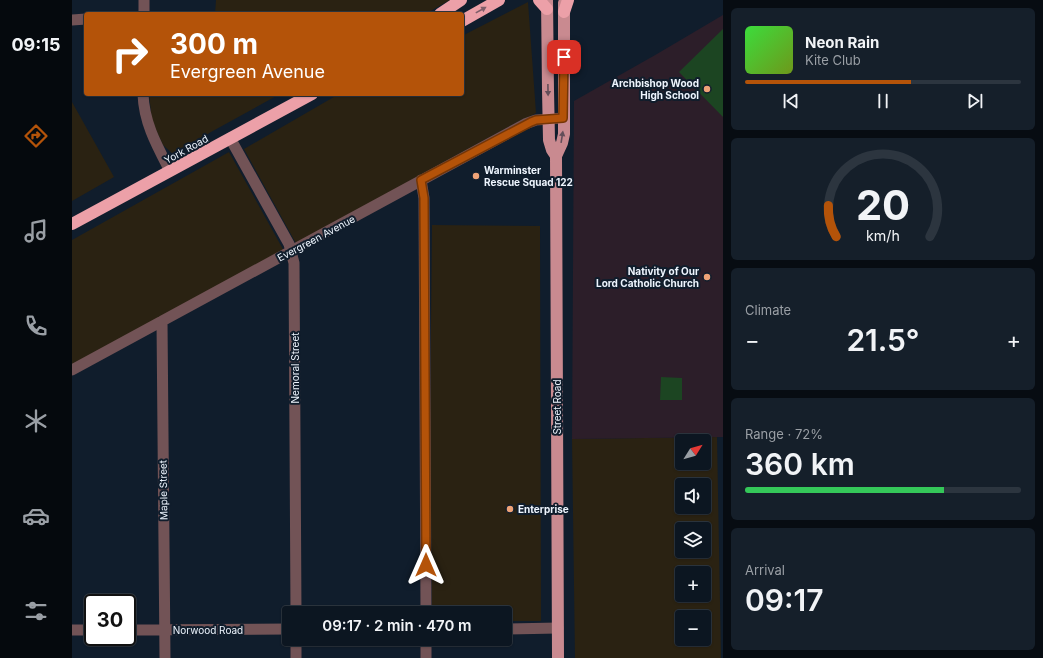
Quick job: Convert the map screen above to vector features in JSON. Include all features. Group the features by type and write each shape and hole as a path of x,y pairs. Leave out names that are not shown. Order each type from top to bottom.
{"highway":[{"path":"443,12 461,0"},
{"path":"464,20 499,0"},
{"path":"564,6 568,0"},
{"name":"York Road","path":"72,224 308,96"}],"main road":[{"name":"Street Road","path":"544,3 549,140 552,150 556,156"},
{"name":"Street Road","path":"558,658 556,156 564,134 564,6"}],"street":[{"path":"144,0 144,12"},
{"path":"72,20 84,19"},
{"path":"143,96 145,113 149,128 170,171"},
{"name":"Evergreen Avenue","path":"72,370 525,124 536,120 563,118"},
{"name":"Nemoral Street","path":"230,138 289,244 294,263 296,606"},
{"path":"421,180 424,203 426,606"},
{"name":"Maple Street","path":"162,321 165,658"},
{"path":"512,629 558,628"},
{"name":"Norwood Road","path":"136,630 282,629"},
{"path":"72,630 84,630"},
{"path":"296,646 296,658"},
{"path":"426,646 426,658"}],"shaded area":[{"path":"216,0 450,0 429,12 215,12"},
{"path":"528,2 536,113 298,247 244,149 336,96 464,96 464,35"},
{"path":"723,15 723,437 711,437 711,434 675,434 675,438 572,439 574,101"},
{"path":"149,96 276,96 211,132 174,155 163,145 152,121"},
{"path":"72,102 114,177 72,201"},
{"path":"229,152 284,251 72,368 72,240"},
{"path":"432,225 540,226 541,621 512,621 512,606 432,606 430,425"},
{"path":"711,437 717,437 721,658 575,658 572,439 675,438 675,470 711,470"}],"green space":[{"path":"723,29 723,117 679,72"},
{"path":"661,377 682,378 682,400 660,400"}],"place":[{"name":"Archbishop Wood High School","path":"707,89"},
{"name":"Warminster Rescue Squad 122","path":"476,176"},
{"name":"Nativity of Our Lord Catholic Church","path":"707,277"},
{"name":"Enterprise","path":"510,509"}],"route":[{"path":"426,565 424,198 421,180 531,122 536,120 563,118 564,57"}]}
